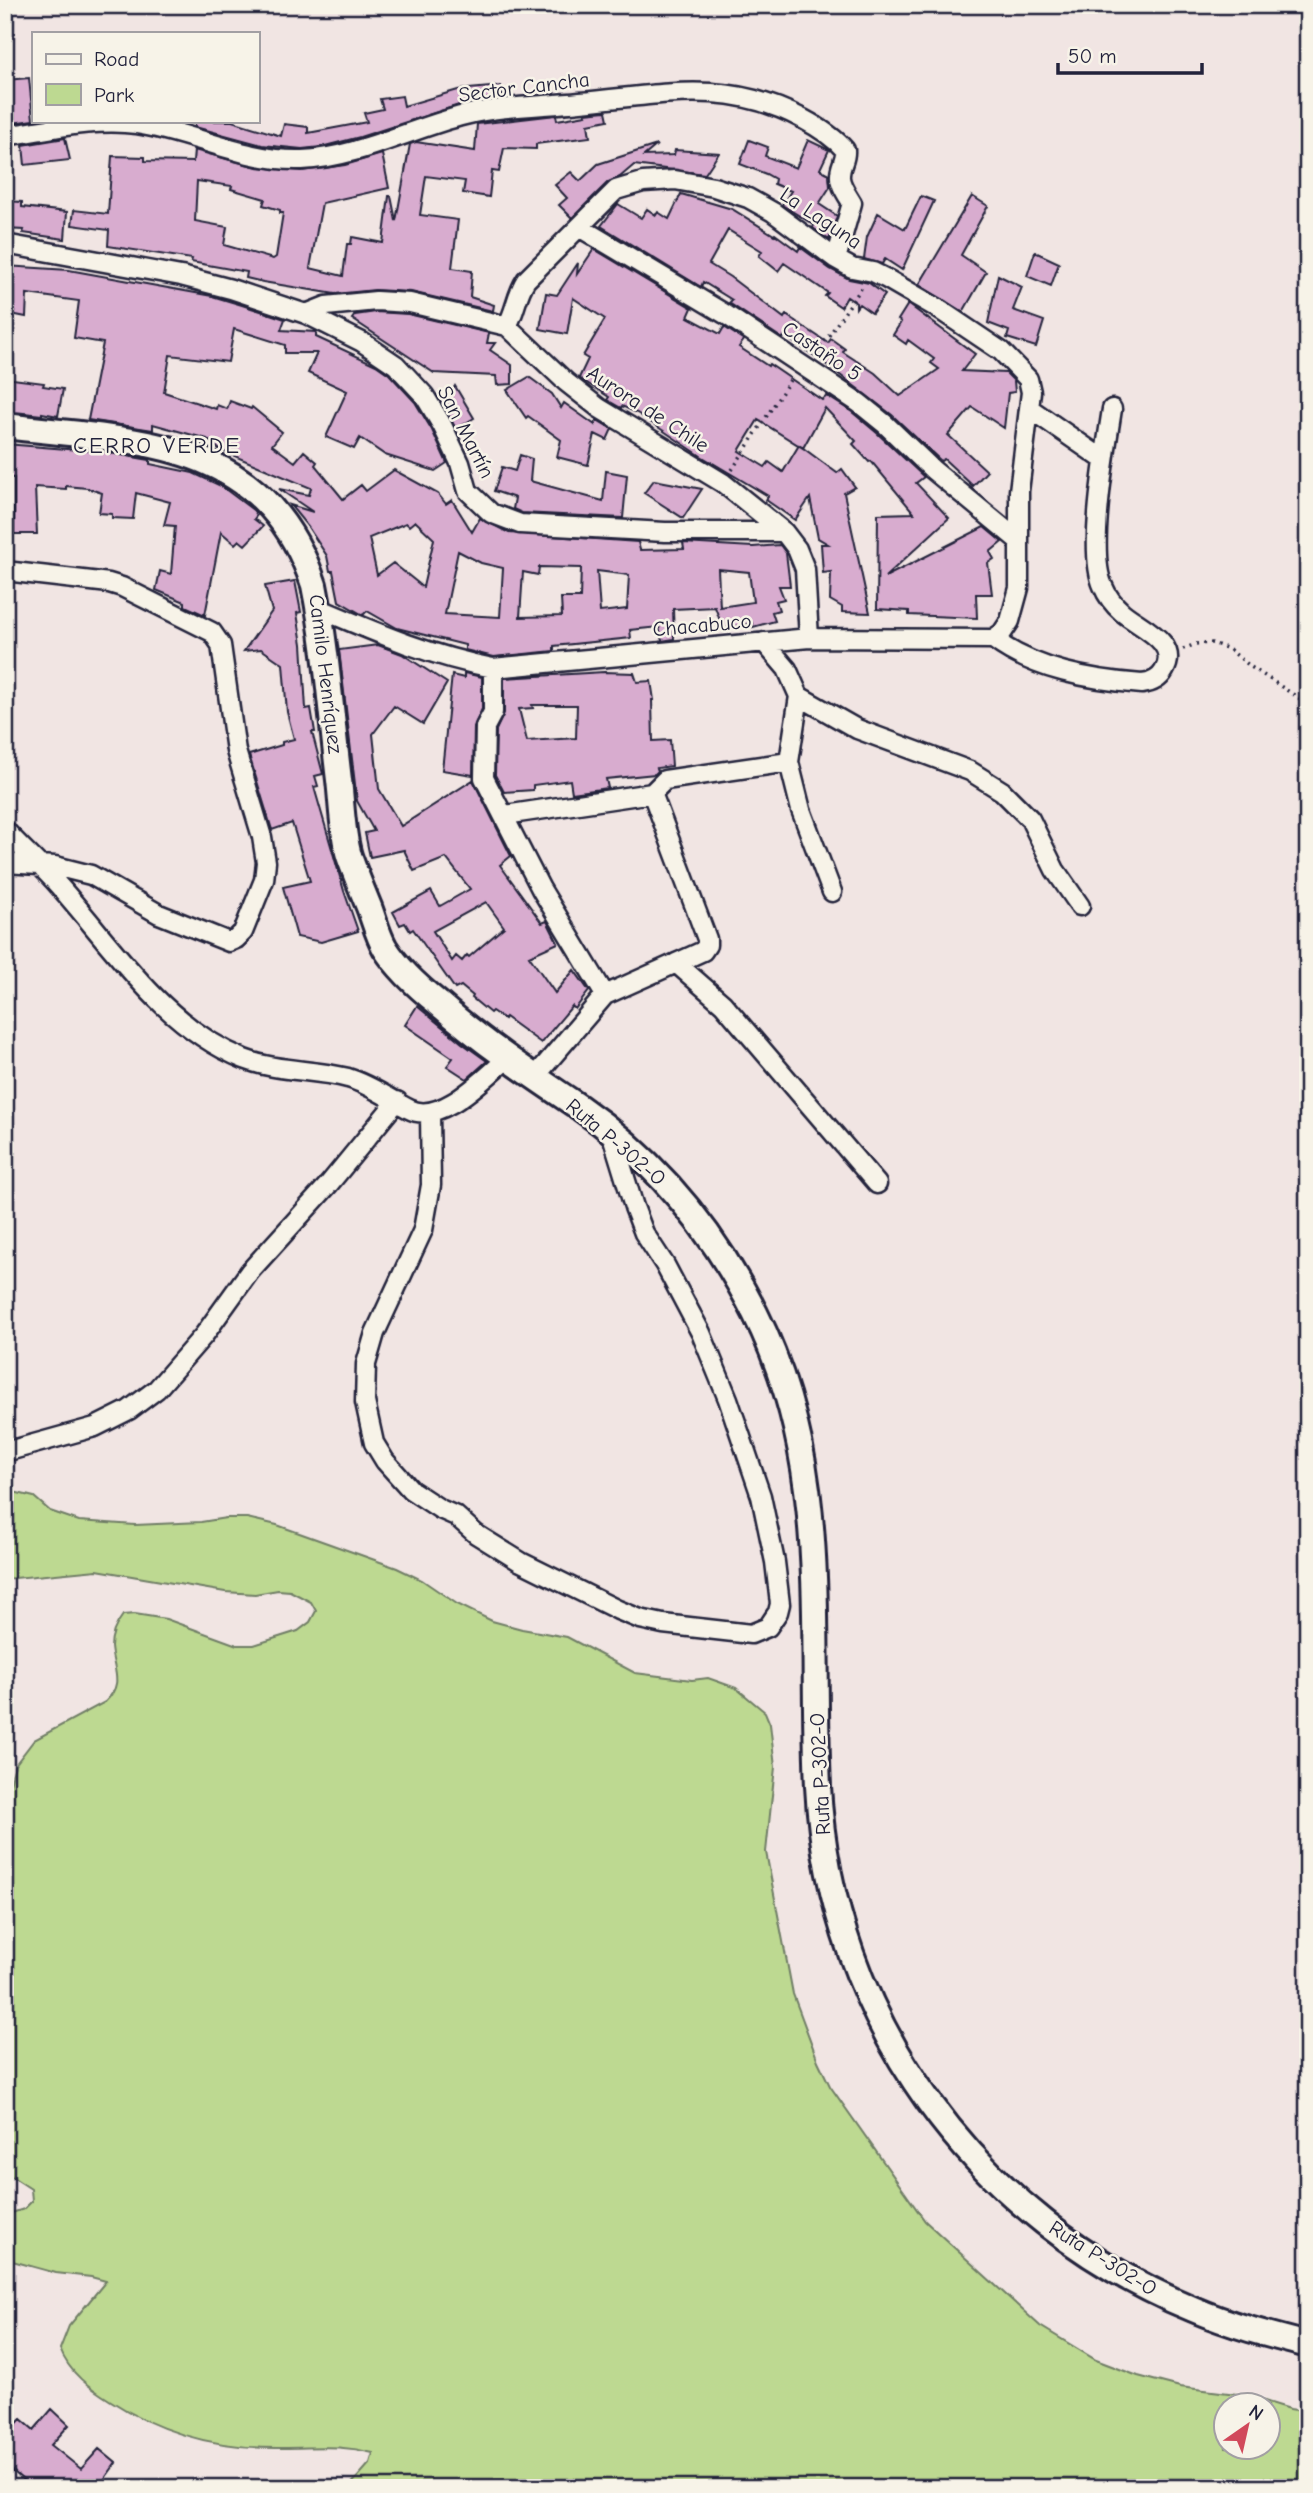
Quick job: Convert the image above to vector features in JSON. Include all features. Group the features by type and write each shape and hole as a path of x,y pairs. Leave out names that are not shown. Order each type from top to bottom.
{"street":[{"name":"Sector Cancha","path":"5,136 114,122 167,130 259,156 302,160 337,155 467,115 652,95 726,93 756,99 784,109 825,132 845,150 841,183 852,204 836,259"},
{"name":"La Laguna","path":"507,326 514,313 520,289 526,280 616,190 643,182 675,180 714,187 748,198 773,212 836,259 852,268 873,272 937,308 1001,352 1028,379 1031,392 1019,491 1019,541"},
{"name":"Castaño 5","path":"579,227 725,314 859,403 933,470 1019,541"},
{"name":"San Martín","path":"5,244 181,276 306,314 362,342 396,365 424,395 460,463 468,491 491,513 520,524 665,532 784,532"},
{"path":"306,314 326,306 376,301 410,303 507,326"},
{"name":"Aurora de Chile","path":"507,326 566,382 599,408 723,484 784,532 797,549 805,569 809,638"},
{"path":"1029,408 1104,460"},
{"path":"1019,541 1019,588 1016,607 1003,633 993,639 1018,657 1043,666 1142,684 1161,676 1168,655 1163,643 1121,611 1101,582 1096,550 1104,460 1112,409"},
{"name":"Camilo Henríquez","path":"5,426 161,446 198,457 243,481 289,529 314,584 348,852 384,946 412,981 521,1069"},
{"path":"5,571 96,581 122,587 212,632 221,645 236,751 262,837 266,862 264,880 243,932 229,942 159,914 91,875 72,869 5,863"},
{"name":"Chacabuco","path":"318,608 419,650 455,661 493,668 809,638 993,639"},
{"path":"764,642 787,669 799,696 789,761 800,810 832,892"},
{"path":"493,668 493,712 485,727 484,778 541,888 605,995"},
{"path":"799,696 857,729 970,771 1002,791 1030,819 1055,870 1080,906"},
{"path":"505,815 652,793 665,780 789,761"},
{"path":"5,830 59,885 152,995 206,1040 248,1060 290,1071 365,1084 411,1111 430,1113 521,1069 605,995 703,951 707,939 652,793"},
{"path":"676,963 723,1004 877,1184"},
{"name":"Ruta P-302-O","path":"521,1069 611,1132 641,1157 685,1203 724,1256 759,1321 788,1397 802,1452 812,1520 818,1780 827,1865 833,1897 855,1968 887,2037 925,2098 972,2155 1003,2187 1063,2236 1129,2279 1195,2310 1236,2325 1308,2345"},
{"path":"5,1452 95,1427 129,1410 157,1389 204,1335 250,1271 329,1184 397,1101"},
{"path":"430,1113 431,1185 428,1212 417,1248 375,1333 366,1364 365,1402 374,1443 385,1461 411,1490 456,1516 488,1542 618,1610 663,1624 751,1634 768,1627 780,1604 775,1562 761,1496 728,1399 701,1333 645,1233 634,1207 611,1132"}],"path":[{"path":"723,484 803,367 873,272"},
{"path":"1168,655 1196,643 1212,643 1229,649 1251,667 1308,704"}],"green space":[{"path":"5,1490 34,1497 50,1511 79,1521 135,1525 247,1518 277,1525 397,1568 422,1580 457,1604 492,1621 567,1637 635,1673 692,1680 708,1678 736,1688 765,1712 770,1724 775,1767 766,1852 793,1994 830,2086 925,2221 1040,2326 1096,2360 1138,2376 1180,2387 1221,2392 1212,2392 1212,2462 1282,2462 1282,2407 1308,2412 1308,2488 348,2488 370,2463 373,2453 339,2447 260,2448 215,2443 151,2423 95,2391 75,2373 60,2349 69,2326 106,2281 56,2273 5,2259 5,2215 24,2209 32,2201 31,2189 5,2172 5,1803 15,1765 34,1740 105,1702 111,1695 115,1689 116,1676 111,1643 114,1630 123,1615 135,1614 166,1619 237,1645 254,1645 298,1631 310,1622 316,1611 311,1602 290,1591 255,1594 225,1592 97,1570 5,1579"}],"building":[{"path":"29,78 32,120 5,124 5,80"},
{"path":"501,86 503,97 462,104 360,137 302,149 262,145 195,127 195,122 235,122 281,136 284,124 308,127 308,133 367,122 364,113 383,109 380,99 402,96 404,106 458,90"},
{"path":"606,111 608,120 588,124 590,137 536,144 536,149 504,148 499,172 492,171 489,197 463,193 465,181 426,176 420,215 458,220 452,268 472,271 470,297 494,305 493,311 411,292 375,290 335,294 263,282 246,278 247,272 191,262 192,259 108,246 109,230 72,225 74,210 108,214 112,156 145,157 145,161 193,162 194,150 257,167 302,171 345,165 382,154 389,188 322,203 310,268 343,276 347,244 351,244 352,237 383,243 389,196 396,221 410,144 416,142 475,151 477,124 556,115 557,120 586,115 585,113","holes":["197,181 232,186 231,189 265,199 263,205 283,213 276,257 273,259 224,245 227,227 195,221"]},
{"path":"65,138 70,160 25,165 23,145"},
{"path":"749,140 768,147 765,156 796,168 808,140 829,150 820,169 829,174 830,187 819,204 837,216 829,240 813,228 814,225 782,205 791,191 774,184 775,179 766,174 740,164"},
{"path":"657,145 644,156 674,155 675,150 719,153 705,174 634,165 620,177 608,182 572,218 559,205 567,198 555,185 571,172 580,181 598,164"},
{"path":"681,194 732,209 798,251 800,247 830,269 849,279 869,283 885,295 872,313 859,304 856,308 856,303 847,297 841,307 825,296 828,293 784,263 778,271 759,256 762,251 728,230 709,264 784,318 786,315 828,343 831,339 845,349 843,352 875,373 900,396 939,369 931,363 934,359 908,340 906,344 893,335 908,304 975,354 962,371 1006,373 1014,381 1015,392 1008,393 1004,428 972,407 948,435 987,471 973,486 944,459 941,461 892,415 818,358 784,336 783,339 729,303 732,300 703,282 701,287 601,226 618,204 641,218 647,209 669,219"},
{"path":"921,196 934,201 902,270 885,259 882,264 864,259 867,237 878,213 905,229"},
{"path":"972,196 988,206 961,255 986,272 963,312 919,285"},
{"path":"5,201 22,202 22,207 67,212 65,239 23,233 24,230 5,229"},
{"path":"594,249 692,308 688,317 720,334 724,327 744,340 739,347 822,400 827,396 852,412 924,477 916,483 949,518 885,577 984,527 1002,542 990,552 994,559 988,563 992,594 976,594 977,618 909,615 909,611 877,609 878,514 914,513 871,461 869,462 853,444 856,441 825,408 803,448 837,473 842,469 855,487 844,493 870,613 842,612 842,607 830,600 831,572 823,573 821,544 828,544 818,538 810,498 795,520 766,500 768,496 637,413 607,400 609,397 579,378 588,359 583,356 605,319 573,298 567,334 540,329 546,293 557,295 578,263 577,274","holes":["758,420 799,445 783,472 769,462 765,467 739,451"]},
{"path":"1035,252 1059,263 1051,286 1027,276"},
{"path":"5,266 69,270 212,296 285,319 281,330 316,332 316,337 376,365 389,374 415,402 432,430 447,463 435,471 385,455 360,438 354,449 326,437 347,391 308,373 317,353 285,353 285,345 234,329 228,362 170,355 164,392 216,409 217,405 227,409 230,401 251,409 252,407 282,432 272,445 295,462 304,451 317,462 315,465 343,499 361,485 366,491 394,470 438,494 446,504 452,500 472,532 480,518 509,533 638,542 640,550 684,549 683,543 753,547 780,545 786,553 790,586 779,586 784,599 776,601 779,610 772,612 775,621 753,627 752,623 723,629 715,607 673,609 674,639 662,641 659,627 630,630 631,638 554,646 554,651 494,657 465,650 465,645 397,628 367,611 363,615 339,601 327,556 290,505 313,512 279,489 309,495 311,488 220,450 207,439 153,424 153,430 88,420 103,343 74,338 79,301 27,294 26,317 6,313 9,295 5,294","holes":["415,521 434,539 423,587 393,563 377,575 369,538 406,523 409,526","458,551 481,563 503,568 500,617 445,614","539,567 581,568 580,598 561,598 562,616 520,617 523,572 538,575","718,569 749,572 753,602 720,607","597,571 629,575 627,609 600,612"]},
{"path":"998,275 1022,287 1013,310 1044,321 1036,347 1007,338 1009,331 988,323"},
{"path":"376,312 408,314 489,333 487,343 495,343 490,350 512,365 512,384 497,385 496,376 434,373 352,319 355,315"},
{"path":"529,377 552,394 561,408 564,403 595,425 597,420 612,429 607,440 595,434 588,465 557,457 561,440 528,416 526,418 507,390"},
{"path":"5,378 44,383 43,386 63,389 58,416 5,411"},
{"path":"455,386 474,418 456,429 437,395 447,400"},
{"path":"5,444 104,452 150,460 150,464 193,473 221,486 253,510 257,515 254,519 263,526 245,545 239,540 235,544 221,532 205,615 185,606 185,602 156,590 160,571 171,574 175,526 164,525 170,502 136,493 133,519 112,518 112,514 99,513 102,493 66,486 66,489 35,487 37,534 14,534 14,478 5,477"},
{"path":"520,455 532,459 530,481 603,501 606,471 627,475 623,518 522,513 513,509 515,498 494,491 502,467 515,471"},
{"path":"654,480 702,489 683,518 644,493"},
{"path":"295,581 301,612 297,613 306,709 311,708 315,732 312,732 323,774 315,776 318,786 314,787 358,931 321,942 297,937 283,887 310,881 292,823 272,830 249,755 294,739 287,712 283,664 261,649 244,651 272,611 265,586"},
{"path":"378,645 402,654 447,683 423,724 394,706 373,734 379,789 401,826 473,780 511,856 500,865 542,923 547,921 558,943 529,956 555,993 574,970 589,991 575,1009 572,1006 541,1043 505,1017 504,1019 492,1011 490,1013 461,986 455,989 413,929 410,931 405,923 400,925 393,912 431,891 440,906 470,889 446,858 414,871 404,850 370,857 365,833 374,831 357,801 339,650","holes":["486,902 504,927 462,961 456,956 452,961 433,931"]},
{"path":"604,672 634,673 637,682 651,681 654,700 653,741 670,740 672,766 657,768 655,774 606,779 608,788 572,793 570,780 533,785 533,790 504,792 495,775 496,730 504,713 504,678","holes":["532,705 577,705 576,738 527,741 519,709 533,708"]},
{"path":"464,673 482,677 482,709 474,727 473,775 442,770 452,675 464,678"},
{"path":"417,1006 487,1061 467,1079 447,1066 453,1058 405,1025"},
{"path":"52,2409 69,2425 51,2445 81,2469 99,2449 116,2463 98,2488 32,2488 5,2464 5,2436 21,2419 34,2430"}],"district":[{"name":"CERRO VERDE","path":"157,445"}]}
